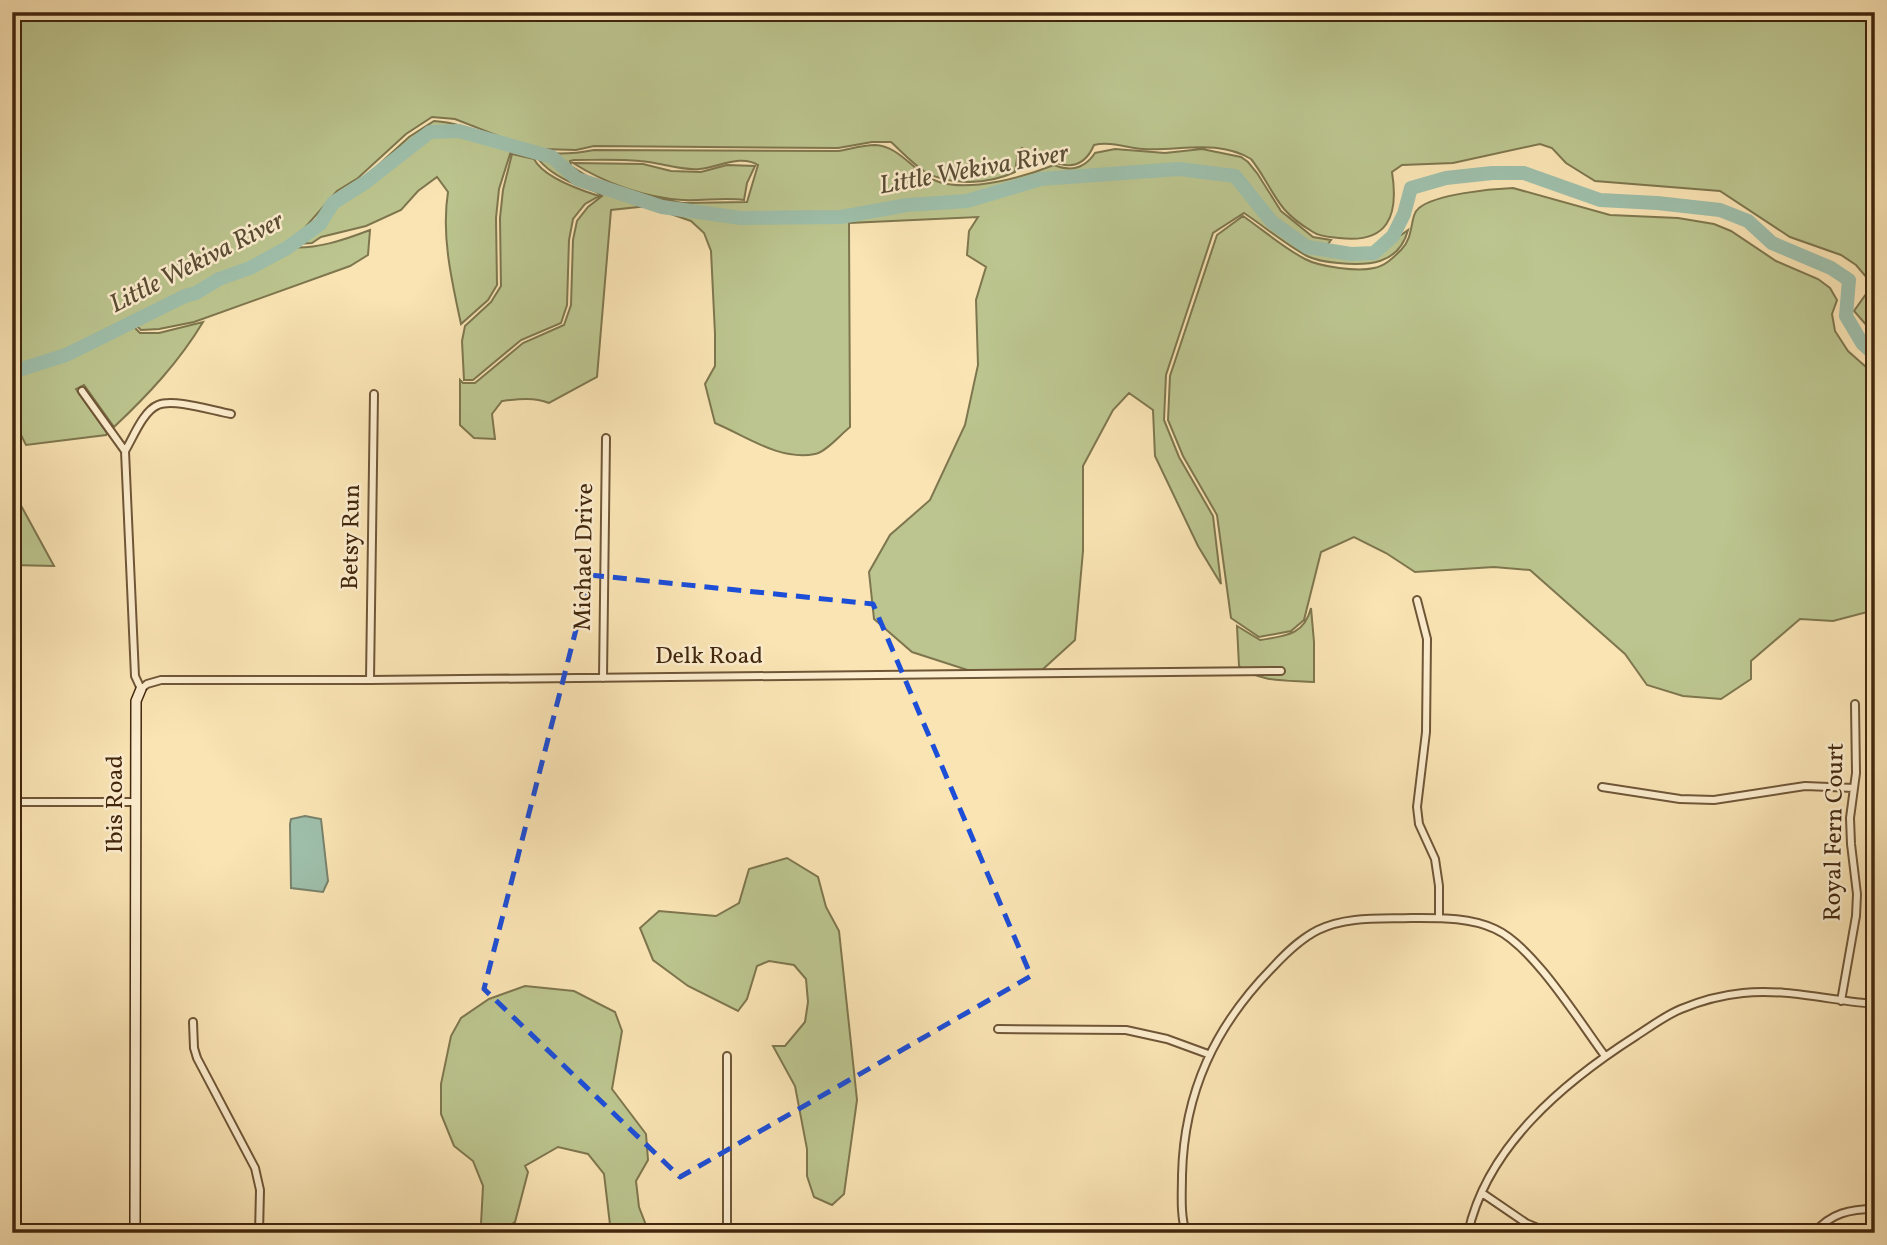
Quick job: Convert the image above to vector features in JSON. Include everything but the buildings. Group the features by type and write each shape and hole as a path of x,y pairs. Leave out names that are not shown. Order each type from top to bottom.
{"street":[{"path":"82,391 125,451 145,417 157,405 175,404 230,414"},
{"name":"Betsy Run","path":"370,680 374,394"},
{"name":"Michael Drive","path":"603,678 606,438"},
{"name":"Ibis Road","path":"125,451 135,676 141,689 136,701 135,1233"},
{"path":"1417,600 1427,639 1426,732 1417,807 1419,824 1435,859 1439,886 1439,918"},
{"name":"Delk Road","path":"141,689 161,680 1281,671"},
{"name":"Royal Fern Court","path":"1841,1001 1856,916 1857,894 1850,818 1854,788 1855,704"},
{"path":"1602,787 1680,799 1714,800 1805,786 1854,788"},
{"path":"12,802 135,802"},
{"path":"1186,1233 1182,1220 1183,1151 1189,1108 1208,1054 1250,990 1293,947 1316,931 1338,922 1359,919 1439,918 1478,922 1496,929 1527,952 1605,1056"},
{"path":"1468,1233 1495,1166 1540,1112 1605,1056 1679,1009 1743,993 1773,992 1875,1004"},
{"path":"193,1022 197,1058 255,1168 260,1190 259,1233"},
{"path":"998,1029 1126,1030 1167,1038 1208,1054"},
{"path":"727,1056 727,1233"},
{"path":"1482,1193 1526,1223 1538,1228 1591,1233"},
{"path":"1814,1233 1830,1217 1845,1211 1875,1209"}],"highlighted area":[{"path":"590,575 873,604 1031,976 680,1177 484,989"}],"green space":[{"path":"12,12 1875,12 1875,335 1854,311 1866,294 1868,279 1856,265 1841,255 1790,237 1720,191 1595,181 1566,163 1552,148 1540,144 1453,163 1402,165 1392,172 1394,202 1386,224 1369,236 1356,239 1322,236 1305,227 1284,209 1251,159 1225,149 1143,149 1100,144 1094,145 1080,163 1071,165 1052,162 1022,148 1018,152 1015,172 982,181 957,182 924,171 891,142 872,142 838,148 594,146 576,150 541,149 519,144 455,119 432,117 406,134 358,178 337,191 288,247 319,246 370,230 368,255 350,266 194,322 141,330 133,322 66,355 12,372"},
{"path":"434,121 466,127 536,152 838,151 875,145 893,150 930,178 952,185 982,184 1013,178 1054,165 1077,167 1087,162 1095,153 1115,149 1165,153 1202,149 1241,157 1248,162 1281,211 1313,237 1331,240 1326,247 1332,257 1373,252 1408,230 1404,242 1390,257 1360,264 1311,258 1244,213 1213,233 1166,375 1164,420 1179,457 1213,516 1221,584 1198,546 1155,456 1153,410 1129,393 1113,410 1083,466 1083,551 1075,640 1042,670 986,676 912,652 874,619 869,572 890,535 930,500 965,425 978,365 976,300 986,267 967,255 969,231 978,217 849,223 850,427 824,450 802,455 776,451 715,423 705,384 715,366 715,334 711,251 704,233 691,221 648,206 611,210 597,377 549,403 532,399 502,401 492,414 495,439 474,438 460,425 460,380 463,383 475,383 523,343 564,325 571,305 573,240 577,221 588,207 602,196 594,190 560,177 536,156 511,151 499,189 496,218 497,285 488,300 461,324 447,242 448,192 437,177 418,191 401,210 366,226 321,237 312,243 295,244 339,194 361,181 409,137","holes":["570,161 640,161 692,169 737,161 758,165 747,202 682,203 630,193 596,182 571,166"]},
{"path":"512,154 534,159 545,172 599,196 585,204 573,219 569,240 567,305 561,323 521,340 473,380 464,380 462,341 465,326 491,302 501,286 500,218 503,190"},
{"path":"573,163 643,164 671,171 701,172 727,165 755,166 747,183 744,200 691,200 669,199 626,188"},
{"path":"1513,188 1610,215 1678,218 1714,224 1731,231 1776,261 1818,279 1830,288 1837,300 1832,314 1835,331 1848,351 1875,375 1875,610 1833,621 1800,619 1751,661 1751,679 1721,699 1683,696 1647,685 1625,654 1530,570 1494,567 1415,572 1354,537 1321,552 1304,620 1291,631 1259,637 1231,618 1217,515 1183,456 1168,420 1170,376 1217,235 1243,216 1289,250 1312,262 1349,269 1374,268 1385,264 1401,250 1408,239 1416,212 1427,203 1464,193"},
{"path":"203,322 162,378 114,427 84,385 76,389 106,435 26,445 12,417 12,375 67,358 133,326 140,333 159,333"},
{"path":"12,489 54,566 12,565"},
{"path":"1311,608 1314,682 1265,678 1239,666 1237,626 1260,640 1285,636 1303,624"},
{"path":"787,858 818,877 826,907 839,931 857,1100 844,1194 832,1205 814,1197 807,1176 807,1149 795,1086 773,1046 785,1046 805,1022 808,1002 806,979 794,965 769,961 757,966 747,999 738,1011 688,986 653,960 640,928 659,911 716,916 739,903 749,869"},
{"path":"525,986 574,991 615,1012 622,1031 612,1089 646,1134 648,1160 636,1181 639,1207 649,1233 611,1233 604,1174 588,1154 558,1147 525,1166 528,1172 515,1222 500,1231 486,1233 481,1224 483,1186 473,1161 454,1146 441,1114 441,1084 451,1036 461,1018 489,999"}],"shaded area":[{"path":"305,816 321,819 328,881 323,892 291,888 290,824 291,819"}],"waterway":[{"name":"Little Wekiva River","path":"12,372 66,355 196,293 219,279 250,268 287,248 320,224 333,203 366,182 430,132 459,131 552,157 577,179 662,207 741,218 841,217 907,205 967,201 1041,179 1179,169 1235,176 1272,222 1307,247 1351,254 1374,253 1393,236 1404,214 1411,188 1446,178 1524,173 1600,200 1720,210 1748,221 1772,243 1831,268 1849,280 1846,316 1862,343 1875,355"}]}
